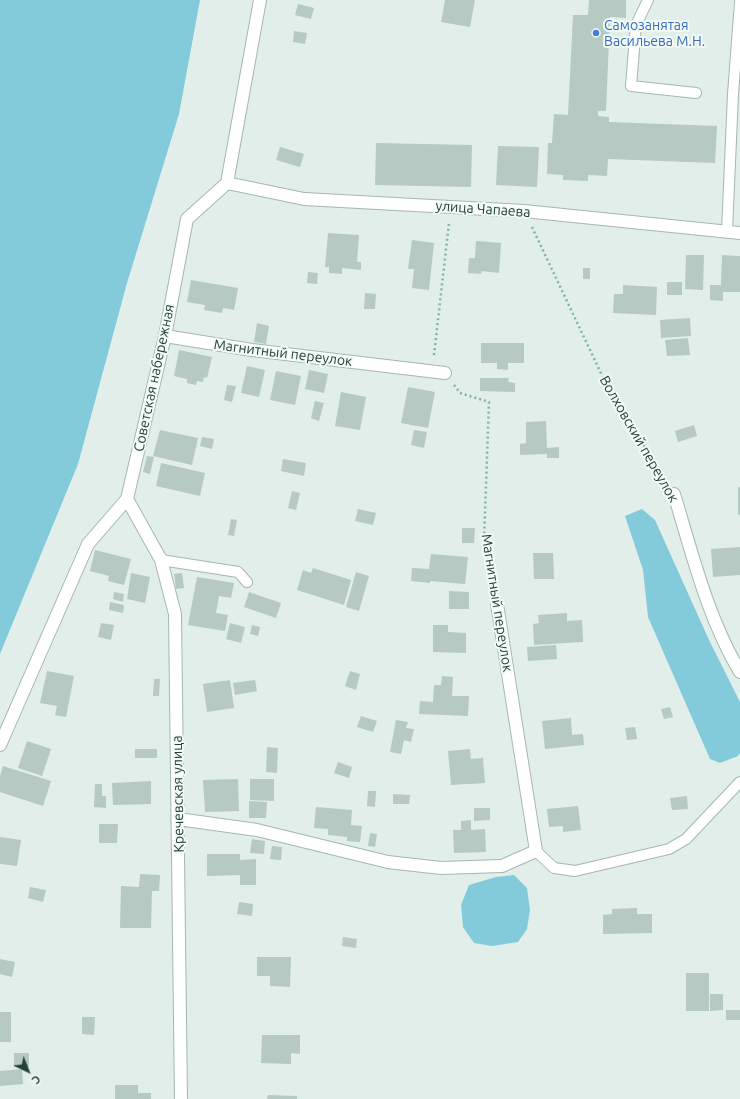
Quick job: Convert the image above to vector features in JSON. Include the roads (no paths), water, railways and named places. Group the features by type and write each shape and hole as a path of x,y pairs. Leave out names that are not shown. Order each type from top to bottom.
{"street":[{"path":"227,183 260,0"},
{"name":"улица Чапаева","path":"227,183 304,199 524,211 740,233"},
{"name":"Советская набережная","path":"0,745 88,544 127,499 165,336 187,219 227,183"},
{"name":"Магнитный переулок","path":"165,336 252,350 445,373"},
{"name":"Волховский переулок","path":"674,494 711,612 728,652 740,672"},
{"name":"Кречевская улица","path":"127,499 161,560 175,614 181,1099"},
{"name":"Магнитный переулок","path":"497,604 536,851"},
{"path":"178,819 257,830 388,862 442,868 502,866 536,851"}],"lane":[{"path":"648,0 636,25 631,86 696,93"},
{"path":"727,231 733,94 740,2"},
{"path":"161,560 238,572 247,582"},
{"path":"536,851 554,868 575,871 669,849 686,839 740,782"}],"water":[{"path":"0,0 200,0 179,114 127,283 78,464 0,654"},
{"path":"642,509 655,520 709,640 740,702 740,753 738,756 720,763 710,759 648,617 643,570 625,516"},
{"path":"514,875 527,888 530,910 527,929 518,942 492,946 474,943 463,927 461,905 469,885 496,877"}],"place":[{"name":"Самозанятая Васильева М.Н.","path":"596,33"}]}
